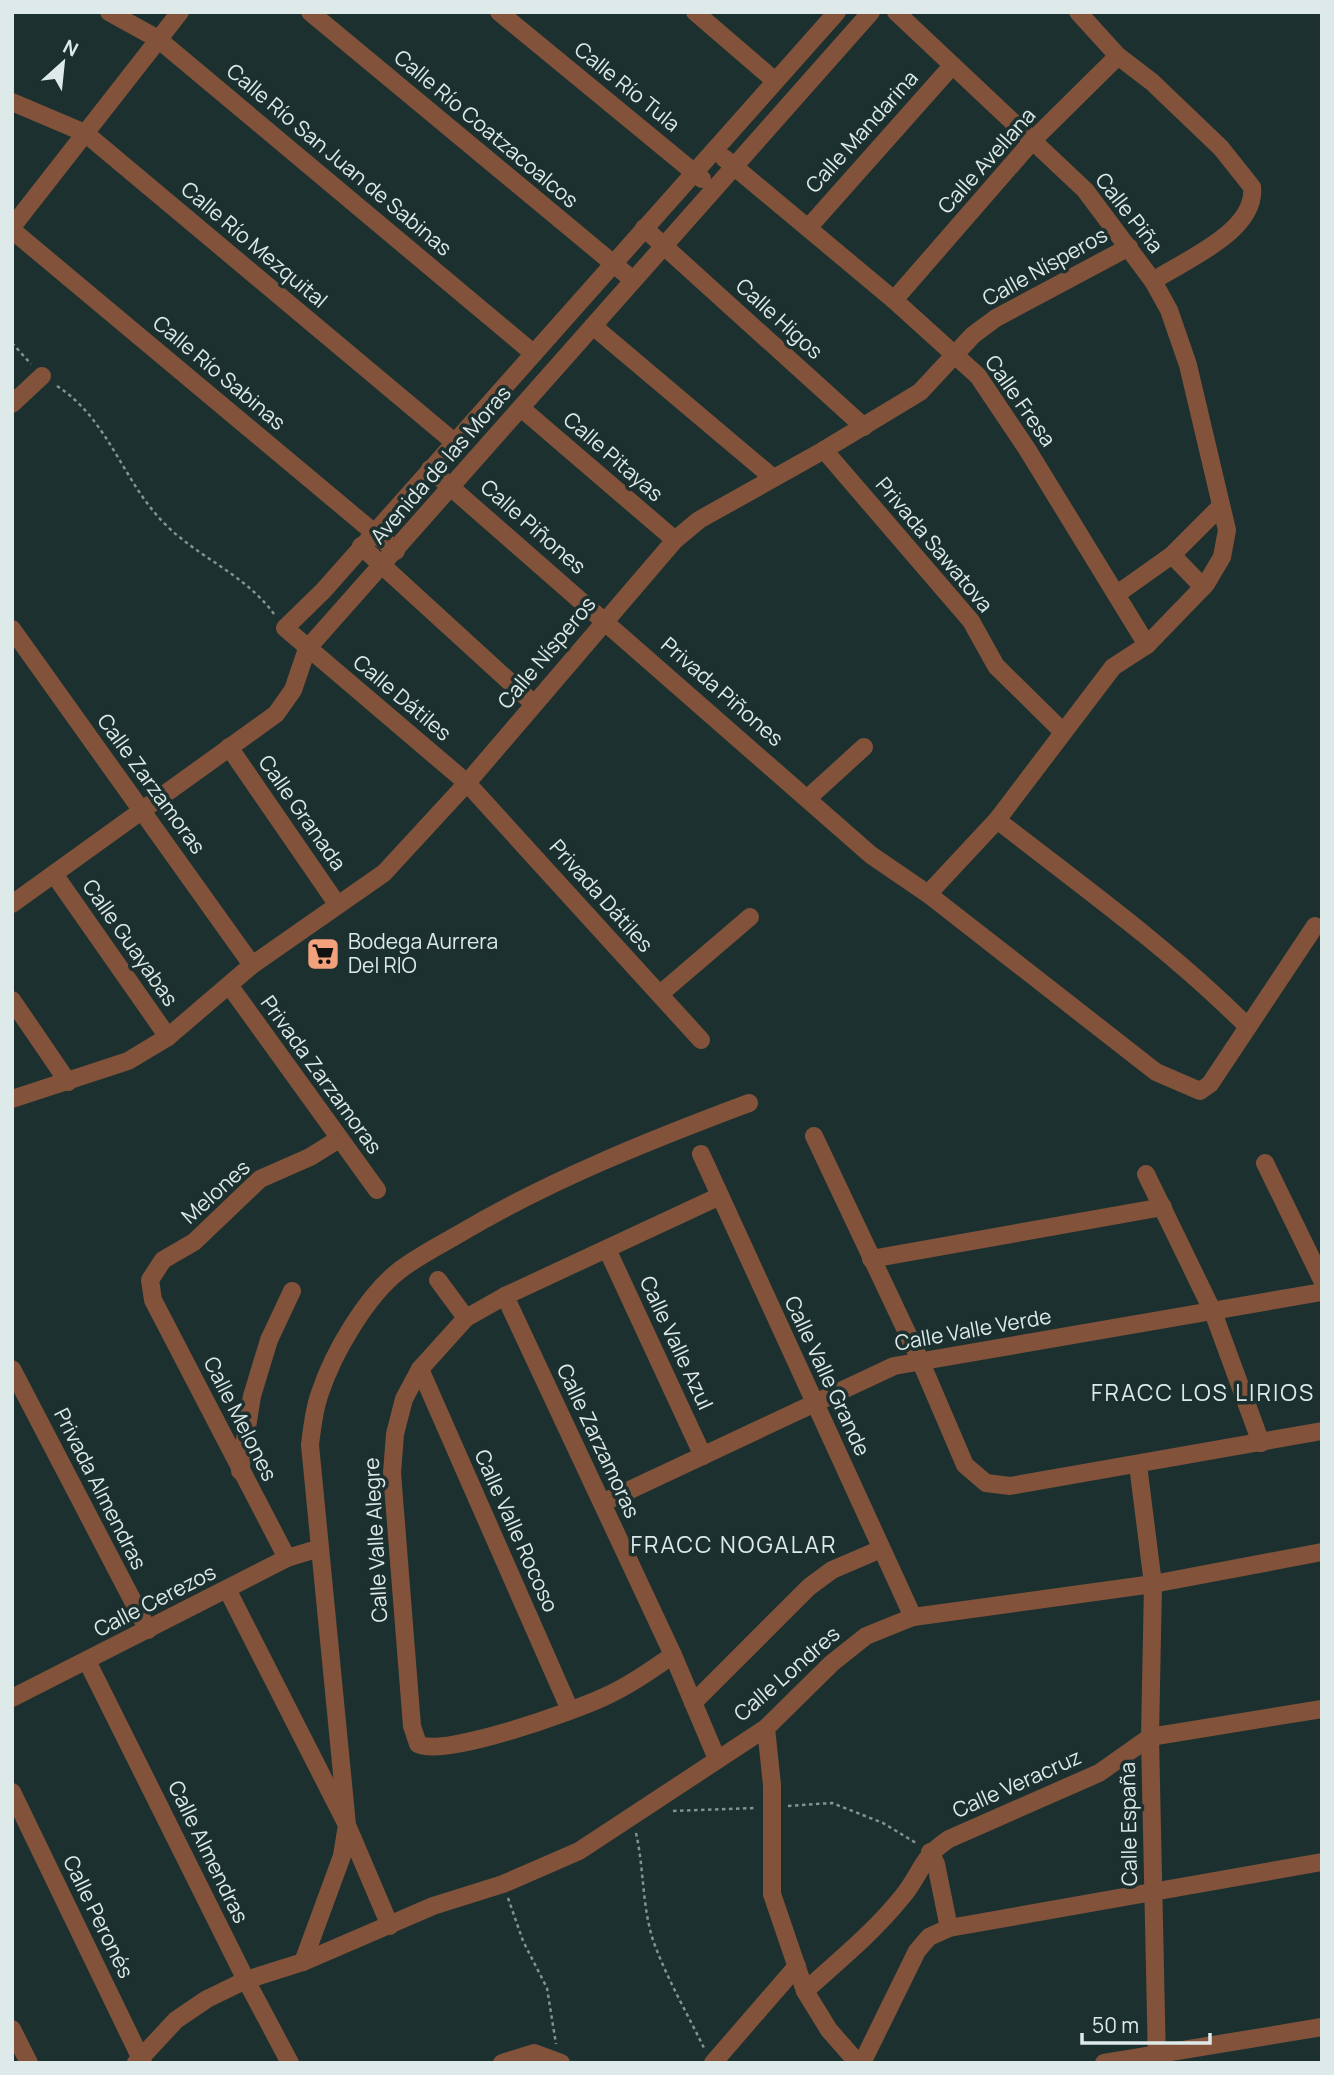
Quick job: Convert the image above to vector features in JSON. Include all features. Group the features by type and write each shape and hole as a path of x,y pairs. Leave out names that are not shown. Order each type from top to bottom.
{"street":[{"name":"Calle Río San Juan de Sabinas","path":"109,12 158,39 533,352"},
{"path":"12,229 180,12"},
{"name":"Calle Río Coatzacoalcos","path":"310,12 633,280"},
{"name":"Calle Río Tula","path":"499,12 694,171 712,189"},
{"path":"695,12 774,80"},
{"name":"Avenida de las Moras","path":"285,628 361,547 837,12"},
{"name":"Avenida de las Moras","path":"12,904 259,728 284,705 307,649 871,12"},
{"name":"Calle Piña","path":"896,12 951,67 1034,139 1086,190 1153,281 1168,310 1188,365 1227,530 1226,544 1216,570 1203,587 1147,645 1113,667 997,820 928,894"},
{"path":"1078,12 1118,56 1152,82 1221,148 1252,187 1251,206 1237,228 1153,281"},
{"name":"Calle Avellana","path":"894,300 1034,139 1118,56"},
{"name":"Calle Mandarina","path":"808,228 951,67"},
{"name":"Calle Río Mezquital","path":"12,102 85,134 454,442"},
{"name":"Calle Fresa","path":"714,149 894,300 978,376 1147,645"},
{"name":"Calle Higos","path":"644,228 864,427"},
{"name":"Calle Río Sabinas","path":"12,229 396,551"},
{"name":"Calle Nísperos","path":"12,1099 128,1061 168,1037 252,965 383,873 467,783 675,540 699,520 920,393 955,355 996,318 1129,247"},
{"path":"593,326 772,477"},
{"path":"12,404 42,376"},
{"name":"Calle Pitayas","path":"521,408 675,540"},
{"name":"Privada Sawatova","path":"824,450 971,621 996,666 1063,732"},
{"name":"Calle Piñones","path":"430,469 605,620"},
{"path":"1117,594 1172,555 1221,506"},
{"path":"361,547 534,704"},
{"path":"1172,555 1203,587"},
{"name":"Privada Piñones","path":"605,620 871,855 928,894 1156,1072 1191,1088 1200,1091 1210,1084 1315,926"},
{"name":"Calle Dátiles","path":"285,628 467,783"},
{"name":"Calle Zarzamoras","path":"12,629 252,965"},
{"name":"Calle Granada","path":"229,747 337,904"},
{"path":"808,798 864,747"},
{"name":"Privada Dátiles","path":"467,783 701,1040"},
{"path":"997,820 1076,880 1219,997 1247,1026"},
{"name":"Calle Guayabas","path":"54,874 168,1037"},
{"path":"660,994 750,917"},
{"name":"Privada Zarzamoras","path":"229,985 377,1190"},
{"path":"12,1000 68,1082"},
{"path":"303,1962 342,1856 347,1825 310,1445 319,1394 351,1331 399,1270 513,1202 676,1130 749,1103"},
{"path":"814,1136 920,1360 965,1465 986,1483 1010,1486 1322,1431"},
{"name":"Melones","path":"153,1300 150,1280 154,1269 163,1260 194,1242 260,1179 310,1157 340,1139"},
{"name":"Calle Valle Grande","path":"701,1154 913,1618"},
{"path":"1265,1163 1322,1280"},
{"path":"1146,1174 1213,1312 1261,1443"},
{"name":"Calle Valle Alegre","path":"673,1655 614,1692 570,1710 449,1747 423,1747 414,1739 392,1473 395,1434 404,1399 420,1369 466,1318 505,1296 720,1196"},
{"path":"871,1259 1163,1207"},
{"name":"Calle Valle Azul","path":"607,1249 703,1456"},
{"path":"438,1280 466,1318"},
{"path":"240,1471 251,1396 269,1340 292,1291"},
{"name":"Calle Valle Verde","path":"602,1503 816,1405 885,1370 920,1360 1322,1292"},
{"name":"Calle Zarzamoras","path":"505,1296 673,1655 717,1759"},
{"name":"Calle Melones","path":"153,1300 287,1558"},
{"name":"Privada Almendras","path":"12,1369 148,1630"},
{"name":"Calle Valle Rocoso","path":"420,1369 570,1710"},
{"name":"Calle España","path":"1138,1465 1153,1584 1150,1737 1157,2057"},
{"name":"Calle Cerezos","path":"12,1698 287,1558 320,1548"},
{"path":"694,1703 809,1587 832,1570 881,1549"},
{"name":"Calle Londres","path":"140,2061 176,2020 207,1999 246,1980 303,1962 433,1906 503,1884 579,1851 766,1728 832,1663 882,1628 913,1618 1153,1584 1322,1552"},
{"path":"227,1589 347,1825 390,1926"},
{"name":"Calle Almendras","path":"87,1661 290,2063"},
{"name":"Calle Veracruz","path":"930,1852 982,1822 1049,1797 1099,1773 1150,1737 1322,1709"},
{"path":"766,1728 772,1807 772,1894 805,1992 829,2030 860,2063 917,1951 929,1937 949,1928 1322,1862"},
{"name":"Calle Peronés","path":"12,1791 18,1815 140,2061"},
{"path":"930,1852 936,1864 949,1928"},
{"path":"805,1992 903,1896 930,1852"},
{"path":"709,2057 797,1966"},
{"path":"1104,2063 1157,2057 1322,2027"},
{"path":"12,2029 29,2063"},
{"path":"502,2063 534,2053 560,2062"}],"path":[{"path":"12,343 42,376 80,404 95,421 145,501 163,523 240,579 256,593 285,628"},
{"path":"649,1806 696,1812 832,1803 883,1823 930,1852"},
{"path":"632,1816 653,1940 709,2057"},
{"path":"503,1884 523,1941 547,1988 560,2062"}],"place":[{"name":"Bodega Aurrera Del RIO","path":"323,954"}],"district":[{"name":"FRACC LOS LIRIOS","path":"1203,1393"},
{"name":"FRACC NOGALAR","path":"734,1545"}]}
